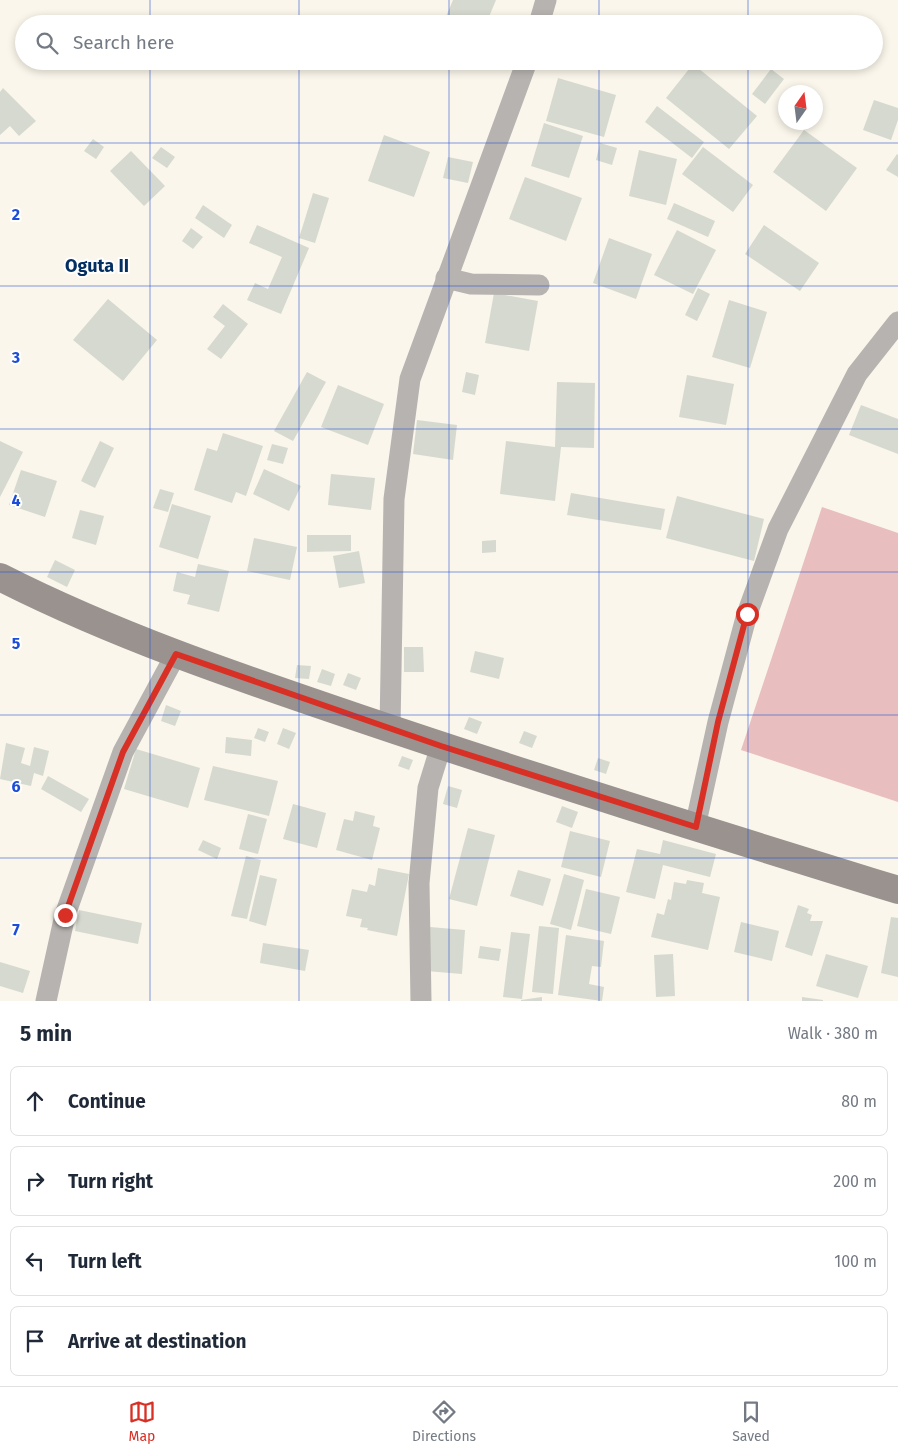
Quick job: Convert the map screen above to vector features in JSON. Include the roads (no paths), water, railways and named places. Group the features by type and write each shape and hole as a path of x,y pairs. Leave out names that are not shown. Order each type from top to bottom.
{"main road":[{"path":"0,577 44,600 176,654 441,746 898,890"}],"street":[{"path":"542,15 546,0"},
{"path":"390,728 395,490 410,379 524,70"},
{"path":"446,278 471,284 539,284"},
{"path":"696,827 718,722 747,614 778,530 857,374 898,322"},
{"path":"46,1001 65,915 123,752 176,654"},
{"path":"421,1001 419,883 428,788 441,746"}],"district":[{"name":"Oguta II","path":"97,266"}]}
